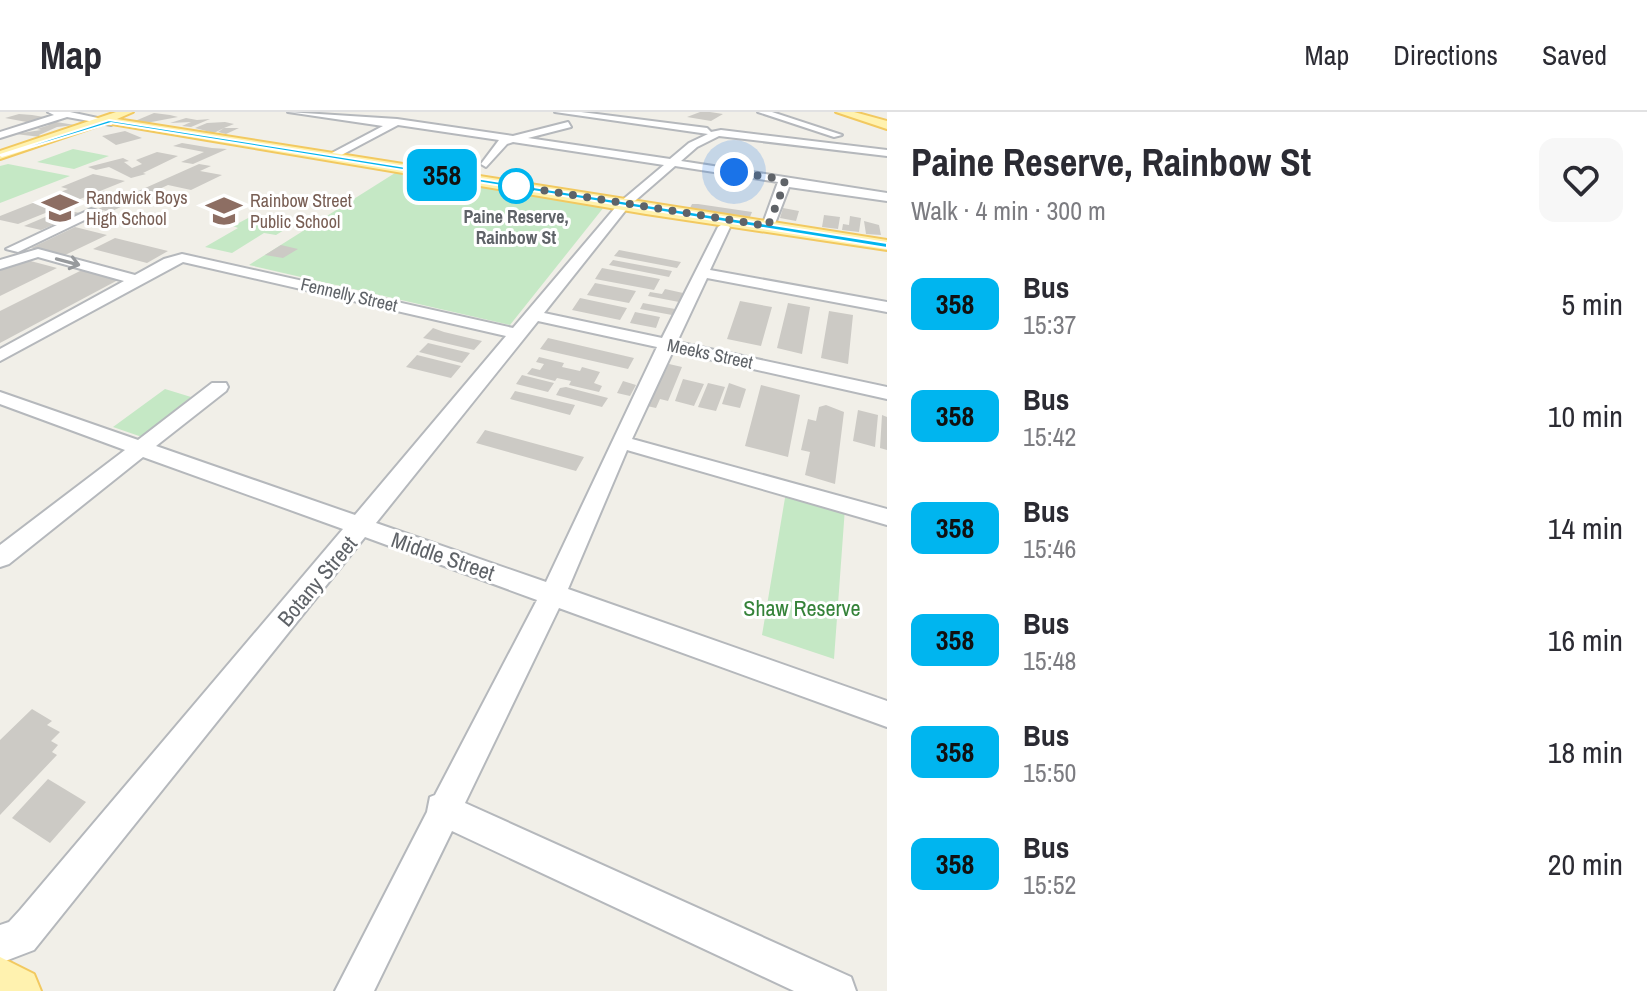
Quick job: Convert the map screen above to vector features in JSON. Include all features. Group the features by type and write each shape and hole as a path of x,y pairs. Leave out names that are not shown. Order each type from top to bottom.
{"main road":[{"path":"107,121 127,112"},
{"path":"2,153 139,112"},
{"path":"842,112 887,125"},
{"path":"107,121 887,245"},
{"path":"0,981 17,991"}],"street":[{"path":"53,112 107,121"},
{"path":"293,112 395,123 887,197"},
{"path":"332,157 415,112"},
{"path":"560,112 887,152"},
{"path":"607,118 620,112"},
{"path":"763,112 887,152"},
{"path":"0,135 67,114"},
{"path":"0,125 21,129"},
{"path":"486,164 507,140 565,126 584,130"},
{"name":"Botany Street","path":"0,944 21,937 626,204 672,163 714,132"},
{"path":"768,226 785,183"},
{"path":"0,255 95,212"},
{"path":"354,991 442,809 553,594 620,442 724,227"},
{"path":"0,265 38,253 136,280"},
{"name":"Fennelly Street","path":"136,280 182,258 517,334"},
{"path":"703,273 887,307"},
{"path":"0,356 136,280"},
{"name":"Meeks Street","path":"533,315 887,393"},
{"path":"0,558 219,387"},
{"name":"Middle Street","path":"0,398 887,714"},
{"path":"620,442 887,517"},
{"path":"442,809 837,991"}],"green space":[{"path":"73,149 109,156 74,169 37,162"},
{"path":"8,164 70,176 0,203 0,166"},
{"path":"395,173 604,207 510,325 249,265"},
{"path":"252,216 294,224 276,235 264,233 232,253 205,247 238,228 233,226"},
{"path":"165,389 191,397 142,437 113,427"},
{"name":"Shaw Reserve","path":"786,492 845,508 834,659 762,635"}],"building":[{"path":"700,112 723,114 711,121 687,117"},
{"path":"154,113 178,117 146,123 135,121"},
{"path":"19,114 50,118 32,123 5,118"},
{"path":"186,118 210,119 191,127 182,126 191,122 170,123"},
{"path":"50,121 75,125 57,127 39,135 41,137 15,134 41,130 37,129 49,125 41,124"},
{"path":"207,123 234,124 214,133 195,128"},
{"path":"224,128 239,128 226,134 218,132"},
{"path":"125,131 142,138 116,145 102,136"},
{"path":"182,143 227,149 193,164 181,162 204,152 173,146"},
{"path":"157,152 178,156 143,173 146,174 131,178 109,167 96,170 88,167 123,158 129,161 124,162 132,168 142,164 136,160"},
{"path":"199,164 211,166 200,171 222,175 191,190 168,185 110,212 98,209"},
{"path":"93,174 125,181 18,224 0,220 0,216 68,189 61,187"},
{"path":"104,191 121,195 101,204 89,198"},
{"path":"692,204 752,212 750,217 690,208"},
{"path":"783,208 799,211 796,221 780,218"},
{"path":"62,210 81,213 41,230 24,226"},
{"path":"824,215 840,217 838,229 822,227"},
{"path":"850,216 861,218 859,232 842,230 843,224 849,225"},
{"path":"864,221 879,225 881,235 866,234"},
{"path":"75,227 107,235 63,256 31,248"},
{"path":"115,238 168,251 147,263 93,249"},
{"path":"281,245 298,249 283,258 265,255"},
{"path":"619,250 681,262 677,268 614,256"},
{"path":"23,259 57,268 0,296 0,269"},
{"path":"613,260 672,271 669,277 609,265"},
{"path":"602,268 660,279 654,290 595,279"},
{"path":"82,270 118,280 0,343 0,311"},
{"path":"595,283 636,291 629,303 587,295"},
{"path":"665,289 683,293 679,302 648,296 650,292 662,294"},
{"path":"580,298 627,308 620,320 572,310"},
{"path":"740,301 772,307 761,346 727,339"},
{"path":"643,303 675,309 672,315 640,309"},
{"path":"788,303 810,307 802,354 777,348"},
{"path":"829,311 853,315 848,364 821,358"},
{"path":"635,312 660,317 656,328 630,323"},
{"path":"433,328 482,341 474,350 423,338"},
{"path":"548,338 634,358 628,369 540,349"},
{"path":"428,343 470,353 462,363 419,352"},
{"path":"417,355 461,366 451,378 406,367"},
{"path":"539,357 564,363 562,367 580,371 582,367 600,372 594,383 602,386 599,392 569,385 571,381 557,378 555,381 527,374 532,368 540,370 544,364 536,362"},
{"path":"669,364 682,367 668,401 660,399 656,408 647,406"},
{"path":"522,375 554,383 548,392 516,384"},
{"path":"683,379 704,384 694,406 675,401"},
{"path":"623,381 636,385 630,396 617,393"},
{"path":"708,383 725,387 716,411 698,407"},
{"path":"729,383 746,389 740,408 722,404"},
{"path":"761,385 800,395 788,457 745,446"},
{"path":"560,388 608,398 602,407 556,395"},
{"path":"515,391 575,405 570,415 510,399"},
{"path":"826,405 844,412 835,484 805,475 810,452 801,450 808,419 816,421 819,407"},
{"path":"858,410 878,415 875,447 853,441"},
{"path":"882,415 887,417 887,450 880,448"},
{"path":"485,430 584,457 576,471 476,443"},
{"path":"32,709 52,721 47,725 60,732 51,741 58,745 52,752 57,755 0,815 0,740"},
{"path":"48,779 86,802 50,843 12,818"}],"bus line":[{"name":"358","path":"0,155 111,122 887,245"}],"place":[{"name":"Paine Reserve, Rainbow St","path":"516,186"},
{"name":"Randwick Boys High School","path":"60,208"},
{"name":"Rainbow Street Public School","path":"224,211"}],"route":[{"path":"516,186 768,226 785,183 782,179 734,172"}]}
